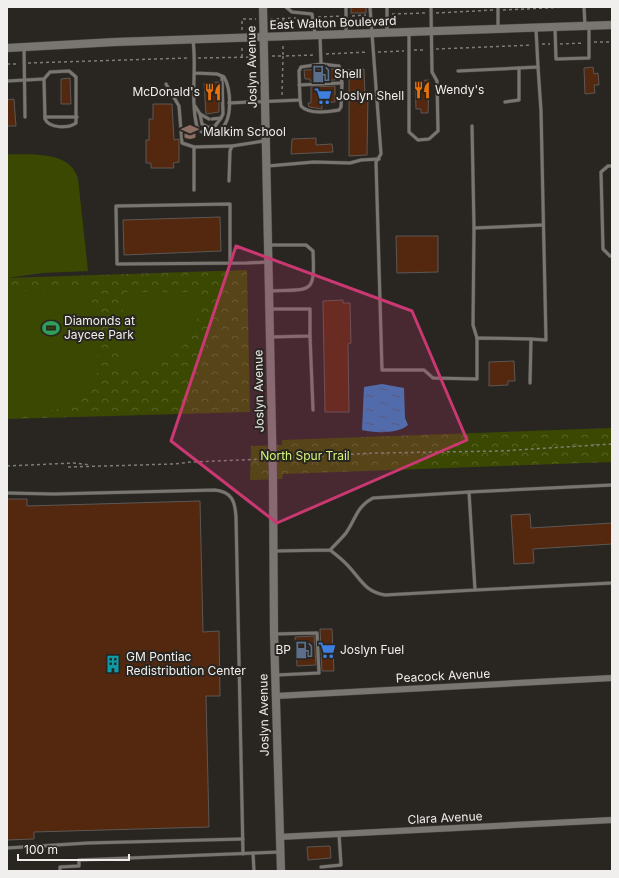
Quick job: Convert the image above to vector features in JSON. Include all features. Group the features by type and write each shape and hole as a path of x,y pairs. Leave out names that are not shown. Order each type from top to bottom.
{"main road":[{"name":"Joslyn Avenue","path":"263,7 273,480 274,634 281,871"},
{"name":"East Walton Boulevard","path":"7,48 263,37 612,25"}],"street":[{"name":"Peacock Avenue","path":"276,696 612,678"},
{"name":"Clara Avenue","path":"279,838 612,820"}],"lane":[{"path":"286,7 292,12 312,14 318,35 321,64"},
{"path":"346,7 346,34"},
{"path":"370,7 381,154 376,162 382,370 424,370 433,378 477,379 477,338 473,326 474,228 472,126"},
{"path":"387,7 387,33"},
{"path":"409,32 409,132 418,140 429,139 438,131 437,81 432,72 431,7"},
{"path":"498,7 498,29"},
{"path":"555,27 556,59 589,58 587,25 584,7"},
{"path":"477,338 546,340 536,27"},
{"path":"193,40 195,58 193,85 197,127 202,132 216,132 224,124 229,104 228,84 222,76 195,73"},
{"path":"24,47 25,64 23,80 25,117"},
{"path":"321,64 340,66 342,83 342,104 339,110 309,112 301,106 299,85 301,67 321,64"},
{"path":"458,71 538,66"},
{"path":"505,102 519,100 519,68"},
{"path":"69,71 76,76 77,117 76,123 72,126 52,126 47,123 45,118 44,79 46,74 50,72 69,71"},
{"path":"194,105 200,114 202,124 209,127 215,126 223,114 222,76"},
{"path":"7,81 44,79"},
{"path":"299,85 342,83"},
{"path":"166,84 179,106 182,143 194,147 232,146 265,141"},
{"path":"229,104 300,100"},
{"path":"200,114 211,119 221,118"},
{"path":"45,118 77,117"},
{"path":"230,181 230,150 232,146"},
{"path":"194,147 194,190"},
{"path":"266,166 314,162 350,163 361,160 378,159"},
{"path":"612,166 608,166 601,172 603,249 610,256 612,256"},
{"path":"230,264 230,204 116,206 117,264 230,264 268,262"},
{"path":"474,228 543,225"},
{"path":"268,245 306,245 311,247 313,251 314,278 312,284 306,288 269,291"},
{"path":"269,310 310,309 313,410"},
{"path":"270,337 310,336"},
{"path":"530,383 531,339"},
{"path":"330,550 346,533 364,503 373,498 612,485"},
{"path":"7,493 54,494 216,490 225,491 236,505 243,854"},
{"path":"469,492 475,590"},
{"path":"273,551 330,550 352,570 362,584 369,590 377,594 385,595 612,583"},
{"path":"274,634 317,633 319,673 275,675"},
{"path":"321,867 341,865 339,834"},
{"path":"7,848 88,843 243,839"},
{"path":"60,871 60,867 79,866 79,860 280,852"},
{"path":"253,853 254,871"}],"path":[{"path":"7,64 263,56"},
{"path":"276,458 376,453 501,451 612,444"},
{"path":"68,467 174,464 268,459"},
{"path":"7,466 74,463 95,466"}],"highlighted area":[{"path":"236,246 412,311 467,440 277,523 171,441"}],"green space":[{"path":"7,154 38,155 58,158 73,169 78,178 88,271 43,273 7,278"},
{"path":"247,270 250,412 7,419 7,278"},
{"name":"Diamonds at Jaycee Park","path":"89,284 96,334 98,362 95,382 88,394 76,403 57,409 7,417 7,291 46,291"},
{"path":"127,292 200,292 199,309 195,325 189,338 180,350 168,359 155,365 139,369 121,370 123,296"},
{"name":"North Spur Trail","path":"612,428 612,462 283,474 282,479 250,480 251,446 282,445 282,440"}],"water":[{"path":"382,384 404,388 405,418 408,425 399,430 393,431 373,432 362,430 364,387"}],"building":[{"path":"351,7 366,7 366,13 351,13"},
{"path":"593,67 594,74 598,73 599,85 594,85 595,93 585,94 584,68"},
{"name":"Shell","path":"336,69 338,78 335,78 335,80 310,81 310,79 305,79 304,70"},
{"path":"364,69 365,94 368,94 367,155 349,156 349,79 344,78 343,70"},
{"path":"70,78 71,104 61,104 61,79"},
{"path":"429,80 428,113 421,113 421,109 416,109 415,81"},
{"path":"219,82 219,112 206,114 204,83"},
{"name":"Joslyn Shell","path":"335,86 335,102 322,103 322,109 309,107 308,103 311,103 311,87"},
{"path":"14,99 16,126 7,126 7,100"},
{"path":"153,104 172,104 174,140 179,139 179,162 173,163 174,168 151,168 151,163 146,163 146,140 149,140 149,119 153,119"},
{"path":"316,138 316,145 332,144 333,152 291,154 292,139"},
{"path":"220,217 221,251 124,255 123,220"},
{"path":"396,236 438,236 438,272 397,273"},
{"path":"343,300 343,303 350,303 351,343 348,344 349,412 325,412 323,301"},
{"path":"514,361 515,381 508,381 508,385 489,386 489,362"},
{"name":"GM Pontiac Redistribution Center","path":"7,499 27,499 27,506 200,501 203,632 219,631 220,696 206,696 209,827 34,832 34,839 7,840"},
{"path":"530,514 531,528 612,523 612,544 533,549 534,563 514,564 511,515"},
{"path":"320,629 332,629 334,671 322,671"},
{"path":"314,636 316,665 297,666 295,637"},
{"path":"330,846 331,858 308,860 307,847"}],"place":[{"name":"Shell","path":"321,74"},
{"name":"Wendy's","path":"422,90"},
{"name":"McDonald's","path":"213,92"},
{"name":"Joslyn Shell","path":"323,96"},
{"name":"Malkim School","path":"190,132"},
{"name":"Diamonds at Jaycee Park","path":"51,328"},
{"name":"BP","path":"304,650"},
{"name":"Joslyn Fuel","path":"327,650"},
{"name":"GM Pontiac Redistribution Center","path":"113,664"}]}
